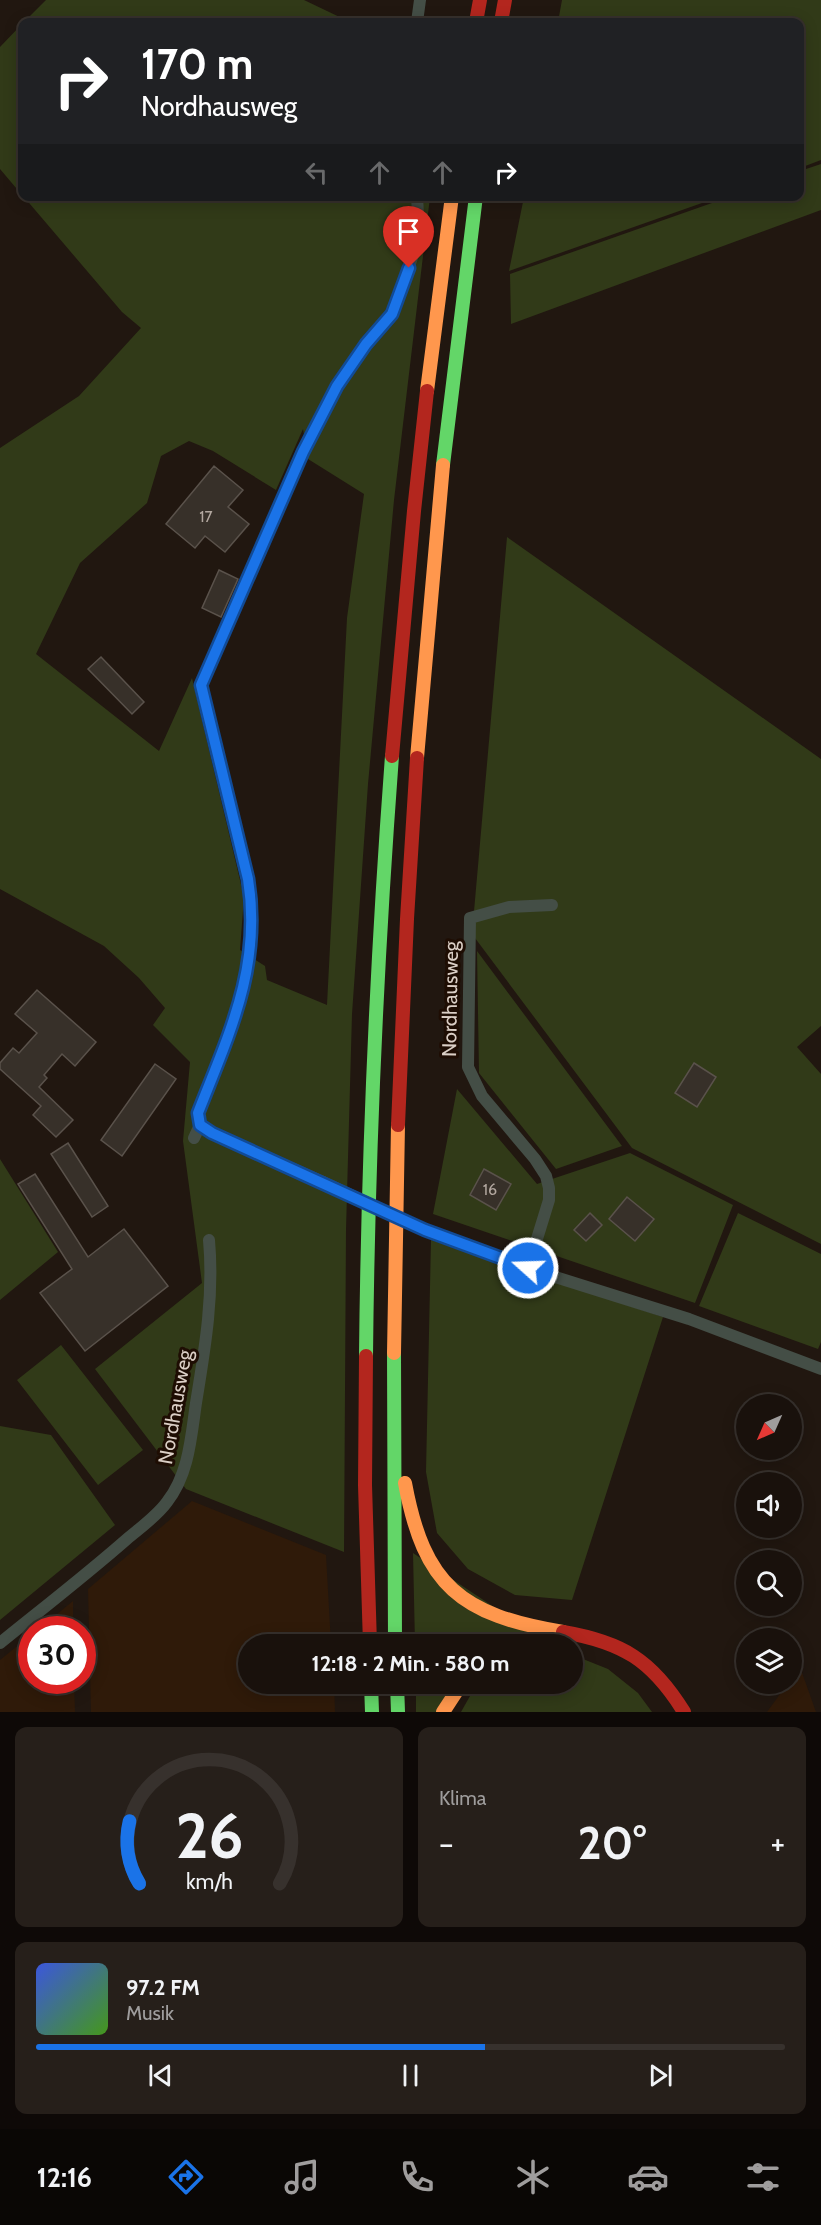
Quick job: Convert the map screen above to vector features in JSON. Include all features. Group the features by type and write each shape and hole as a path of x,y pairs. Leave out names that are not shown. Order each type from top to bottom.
{"highway":[{"path":"477,18 480,0"},
{"path":"502,18 505,0"},
{"path":"370,1634 365,1465 368,1245 372,1078 380,909 408,558 451,201"},
{"path":"395,1634 393,1392 396,1165 406,914 431,582 464,280 475,201"},
{"path":"393,1392 409,1508 417,1540 431,1566 449,1588 473,1607 498,1616 527,1625 597,1639 616,1646 649,1669 669,1690 684,1712"},
{"path":"583,1640 597,1639"},
{"path":"371,1694 372,1712"},
{"path":"397,1694 398,1712"},
{"path":"442,1712 454,1694"}],"street":[{"path":"418,18 420,0"},
{"path":"194,1138 200,1125 198,1113 236,1016 248,968 252,936 252,904 248,879 201,685 303,452 337,386 366,344 392,314 414,252 417,201"},
{"name":"Nordhausweg","path":"528,1268 549,1200 549,1188 546,1176 535,1159 483,1096 468,1067 470,918 509,907 552,905"},
{"path":"200,1125 212,1133 425,1230 528,1268 689,1319 821,1369"},
{"name":"Nordhausweg","path":"0,1643 114,1551 166,1504 178,1486 186,1464 206,1346 211,1303 212,1266 209,1240"}],"shaded area":[{"path":"192,1501 326,1555 330,1634 238,1634 238,1694 334,1694 335,1712 91,1712 91,1694 96,1694 96,1616 89,1616 88,1589"},
{"path":"73,1601 73,1616 55,1616"},
{"path":"18,1645 18,1694 74,1694 75,1712 0,1712 0,1660"},
{"path":"802,1673 816,1712 767,1712 780,1694 802,1694"}],"green space":[{"path":"46,0 304,0 342,18 28,18"},
{"path":"562,0 821,0 821,160 804,166 804,18 559,18"},
{"path":"18,28 18,190 0,169 0,47"},
{"path":"821,164 821,210 511,324 510,274 718,201 804,201 804,170"},
{"path":"27,201 430,201 394,500 368,784 352,1014 346,1230 344,1552 186,1489 95,1369 202,1283 183,1141 190,1062 153,1025 165,1008 139,978 104,946 0,889 0,448 79,396 141,328 122,312","holes":["303,429 308,459 364,494 347,618 327,1005 267,980 265,966 240,950 244,897 192,678 159,751 36,654 80,563 147,503 161,456 189,441 213,451 276,490"]},
{"path":"523,201 708,201 509,271"},
{"path":"507,537 821,759 821,1026 797,1047 821,1074 821,1244 632,1148 472,934"},
{"path":"477,951 622,1146 556,1169 479,1073"},
{"path":"457,1089 537,1184 630,1153 733,1205 695,1303 433,1214"},
{"path":"0,1159 58,1252 0,1300"},
{"path":"738,1213 821,1254 821,1342 818,1349 699,1306"},
{"path":"431,1240 663,1317 572,1600 515,1595 468,1569 437,1533 426,1472"},
{"path":"61,1345 143,1450 98,1485 17,1380"},
{"path":"0,1426 51,1435 115,1525 0,1620"},
{"path":"413,1553 534,1634 415,1634"},
{"path":"583,1659 608,1669 638,1693 652,1712 461,1712 472,1694 583,1694"},
{"path":"416,1694 447,1694 436,1712 416,1712"}],"building":[{"path":"214,466 243,490 228,507 249,524 225,552 205,536 195,548 166,524"},
{"path":"219,570 238,579 221,617 202,608"},
{"path":"101,657 144,702 132,714 88,669"},
{"path":"37,990 96,1042 75,1066 62,1054 44,1075 47,1078 39,1087 73,1120 56,1137 33,1115 41,1106 0,1069 0,1063 13,1048 19,1053 37,1033 15,1014"},
{"path":"694,1063 716,1077 697,1107 675,1093"},
{"path":"155,1064 176,1079 122,1156 101,1140"},
{"path":"68,1143 108,1206 92,1217 51,1154"},
{"path":"484,1169 511,1184 496,1210 470,1195"},
{"path":"35,1174 88,1257 124,1229 168,1286 85,1351 40,1293 72,1269 18,1184"},
{"path":"627,1197 654,1219 635,1241 609,1219"},
{"path":"590,1213 602,1225 586,1241 574,1230"}],"traffic: fast":[{"path":"443,465 475,201"},
{"path":"366,1356 374,1056 392,756"},
{"path":"394,1353 395,1634"},
{"path":"371,1694 372,1712"},
{"path":"397,1694 398,1712"}],"traffic: slow":[{"path":"427,391 451,201"},
{"path":"417,758 443,465"},
{"path":"394,1353 398,1125"},
{"path":"405,1483 423,1547 436,1571 453,1590 473,1605 498,1616 563,1632"},
{"path":"443,1712 455,1694"}],"traffic: jam":[{"path":"477,18 480,0"},
{"path":"502,18 505,0"},
{"path":"392,756 427,391"},
{"path":"398,1125 417,758"},
{"path":"366,1356 365,1485 370,1634"},
{"path":"563,1632 602,1641 634,1656 660,1679 684,1712"}],"route":[{"path":"409,268 392,314 366,344 337,386 303,452 201,685 248,879 252,904 252,936 248,968 236,1016 198,1113 200,1125 212,1133 425,1230 528,1268"}]}
